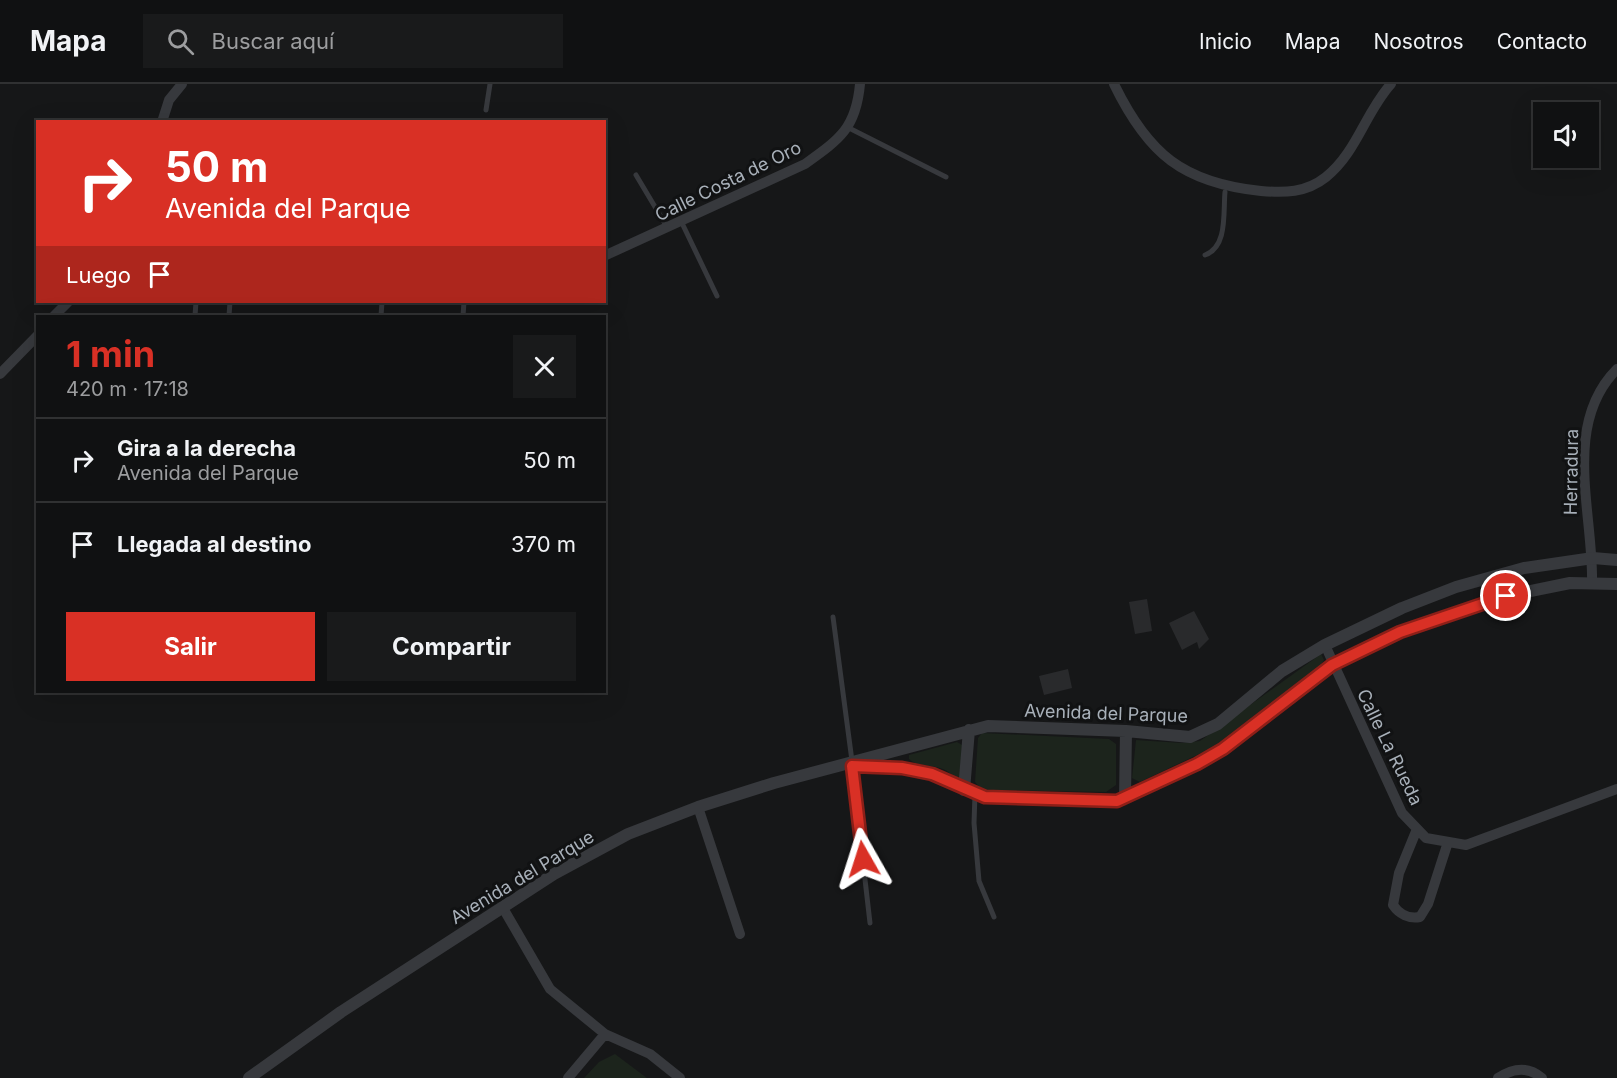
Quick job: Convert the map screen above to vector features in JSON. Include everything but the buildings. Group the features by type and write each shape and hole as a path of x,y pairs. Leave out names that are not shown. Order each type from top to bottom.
{"street":[{"path":"163,120 169,100 182,84"},
{"name":"Calle Costa de Oro","path":"606,255 805,164 833,144 855,119 861,84"},
{"path":"1114,84 1139,127 1165,155 1194,177 1226,190 1288,193 1306,189 1323,180 1346,157 1382,95 1391,84"},
{"path":"55,315 67,303"},
{"path":"0,374 36,337"},
{"name":"Herradura","path":"1592,584 1593,558 1586,506 1585,452 1589,418 1597,394 1617,369"},
{"name":"Avenida del Parque","path":"249,1078 340,1012 554,874 628,834 698,807 774,783 849,765 988,726 1126,731 1190,737 1218,724 1282,671 1325,645 1402,608 1456,587 1524,568 1593,558 1617,560"},
{"name":"Avenida del Parque","path":"849,765 902,768 932,774 985,797 1117,801 1223,749 1332,665 1400,632 1456,611 1506,596 1570,583 1617,584"},
{"name":"Calle La Rueda","path":"1325,645 1332,665 1402,813 1426,838 1466,845 1617,789"},
{"path":"969,730 969,792"},
{"path":"1125,798 1126,731"},
{"path":"698,807 740,934"},
{"path":"1417,829 1399,873 1393,905 1397,912 1413,918 1420,917 1428,904 1448,842"},
{"path":"503,908 550,989 605,1034 650,1054 680,1078"},
{"path":"568,1078 605,1034"},
{"path":"1498,1078 1508,1072 1523,1069 1533,1071 1542,1078"}],"lane":[{"path":"486,110 490,84"},
{"path":"847,128 946,177"},
{"path":"636,175 667,227"},
{"path":"1205,255 1215,249 1221,239 1226,190"},
{"path":"681,221 717,296"},
{"path":"833,617 849,765 870,923"},
{"path":"969,792 979,881 994,916"}],"shaded area":[{"path":"1321,654 1324,660 1321,665 1216,746 1140,782 1132,778 1136,740 1182,743 1200,741"},
{"path":"982,733 1109,739 1116,744 1116,785 1106,792 982,790 975,782 978,738"},
{"path":"957,742 962,745 961,776 956,778 943,769 912,762 909,759 909,755"},
{"path":"615,1054 647,1078 584,1078 599,1062"}],"route":[{"path":"863,859 852,766 902,768 932,774 968,792 985,797 1117,801 1197,764 1223,749 1268,712 1332,665 1400,632 1456,611 1506,596"}]}
